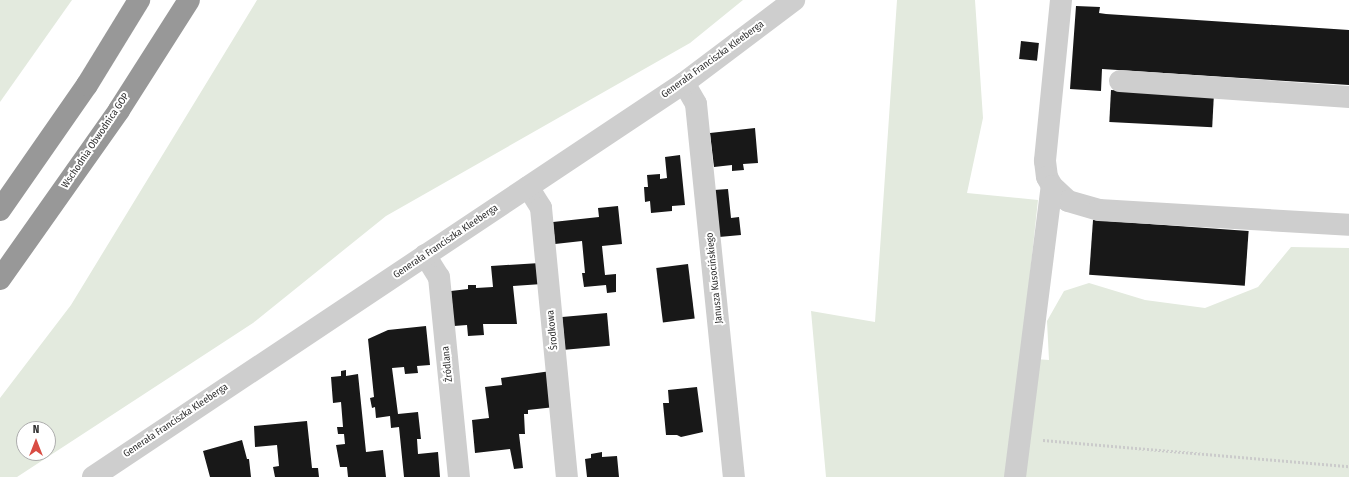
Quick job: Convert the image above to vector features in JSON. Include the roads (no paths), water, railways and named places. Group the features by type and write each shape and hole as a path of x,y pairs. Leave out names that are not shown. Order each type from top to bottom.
{"highway":[{"path":"0,210 86,85 139,0"},
{"name":"Wschodnia Obwodnica GOP","path":"0,279 119,110 189,0"}],"street":[{"name":"Generała Franciszka Kleeberga","path":"93,477 684,83 794,0"},
{"path":"1061,0 1045,161 1047,177 1052,186 1068,201 1099,210 1349,225"},
{"path":"1120,82 1349,98"},
{"name":"Janusza Kusocińskiego","path":"684,83 696,104 734,477"},
{"path":"1015,477 1052,186"},
{"name":"Środkowa","path":"528,187 541,208 567,477"},
{"name":"Źródlana","path":"426,255 439,277 459,477"}]}
